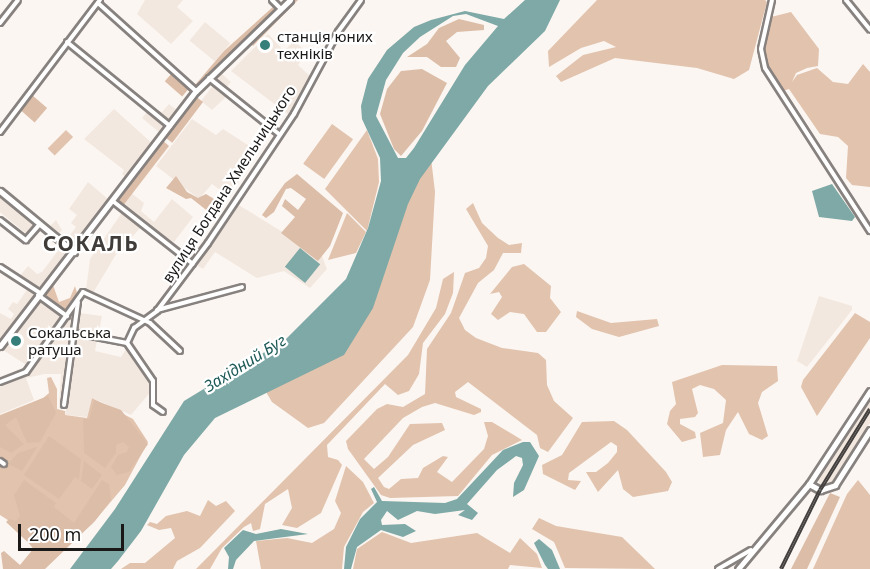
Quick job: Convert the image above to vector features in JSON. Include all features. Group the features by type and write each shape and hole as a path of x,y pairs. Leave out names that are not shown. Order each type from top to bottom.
{"street":[{"path":"0,23 18,0"},
{"path":"272,0 281,9"},
{"path":"0,345 114,202 196,91 290,0"},
{"path":"772,0 761,49 765,68 870,231"},
{"path":"846,0 870,30"},
{"path":"0,132 99,1 196,91"},
{"name":"вулиця Богдана Хмельницького","path":"128,343 135,328 157,311 193,264 279,134 338,32 359,1"},
{"path":"0,14 4,18"},
{"path":"67,42 170,126"},
{"path":"209,77 279,134"},
{"path":"0,191 74,252"},
{"path":"114,202 193,264"},
{"path":"0,219 26,240 40,224"},
{"path":"0,267 67,316"},
{"path":"157,311 242,287"},
{"path":"0,382 26,372 83,292 143,322 150,323 180,351"},
{"path":"64,405 78,301"},
{"path":"75,333 128,343 153,381 153,405 163,412"},
{"path":"738,569 751,550 809,484 870,390"},
{"path":"809,484 824,490 835,485 870,430"},
{"path":"718,569 751,550"}],"shaded area":[{"path":"145,0 183,0 177,7 193,21 171,44 137,14"},
{"path":"293,0 298,0 253,46 249,41"},
{"path":"597,0 765,0 767,2 749,70 734,79 697,68 615,58 561,82 556,76 583,55 616,47 604,41 581,48 549,67 548,51"},
{"path":"275,5 278,8 198,87 195,85 224,51"},
{"path":"791,12 819,49 818,66 796,73 792,82 797,75 817,68 833,82 848,84 863,64 870,72 870,187 852,185 846,178 848,146 838,137 820,134 789,89 783,91 771,75 764,54 771,17"},
{"path":"459,19 484,25 484,30 457,32 446,41 460,58 456,67 441,67 427,57 407,57 427,44 439,28"},
{"path":"205,22 230,43 215,62 190,40"},
{"path":"268,34 284,51 294,41 307,52 298,65 310,76 289,115 231,71"},
{"path":"422,69 447,83 422,131 401,156 394,149 380,114 387,89 401,71"},
{"path":"172,73 189,88 182,96 165,81"},
{"path":"222,74 231,82 223,92 228,95 212,110 201,101"},
{"path":"32,95 47,108 35,122 20,109"},
{"path":"195,96 203,102 172,143 164,137"},
{"path":"169,104 178,111 160,133 142,118 150,108 162,112"},
{"path":"114,109 154,145 128,179 122,174 124,170 84,139"},
{"path":"192,119 216,135 223,129 257,151 230,197 212,184 199,199 156,166"},
{"path":"332,124 353,139 324,179 303,164"},
{"path":"66,130 73,137 55,155 48,148"},
{"path":"367,130 378,159 379,182 367,231 325,189"},
{"path":"162,140 169,146 122,207 117,202"},
{"path":"431,158 435,192 430,280 413,327 324,423 308,428 272,402 266,392 406,199"},
{"path":"297,174 343,213 330,246 318,261 281,233 295,217 282,206 285,199 298,210 306,199 291,188 286,189 274,212 266,218 262,215 285,183"},
{"path":"176,176 187,192 198,198 206,194 222,204 210,213 191,198 186,199 166,188"},
{"path":"88,182 115,205 63,270 60,268 39,298 64,316 56,329 59,331 72,312 102,316 95,351 121,357 128,346 153,389 131,415 92,398 87,417 65,415 66,409 59,408 61,374 45,374 26,378 34,400 0,414 0,384 25,374 28,366 0,348 0,313 11,319 14,314 8,309 13,302 17,304 31,284 19,277 28,266 37,274 42,272 60,248 40,228 29,236 0,212 0,193 5,197 10,192 50,226 56,220 62,230 59,234 67,239 76,227 71,223 77,215 69,209"},
{"path":"130,192 144,203 141,211 154,222 172,199 193,217 174,242 135,218 133,221 141,227 115,256 93,293 86,290 90,259 123,211 118,207"},
{"path":"473,203 482,223 498,238 509,245 522,243 521,253 503,253 494,270 478,283 459,318 465,330 476,338 502,348 538,353 546,360 547,385 554,401 573,418 548,452 540,448 537,435 468,382 455,392 456,397 481,409 481,412 474,415 435,403 422,407 403,418 364,459 374,469 388,457 410,424 442,423 445,430 413,445 378,478 384,487 389,489 401,479 418,478 423,468 443,456 448,457 437,472 452,482 484,449 488,436 484,422 492,422 522,440 492,455 458,496 390,498 381,495 348,449 346,441 377,409 387,404 403,407 425,394 427,349 451,313 465,273 479,268 486,258 488,246 466,209"},
{"path":"237,204 322,256 327,269 310,288 284,271 257,278 215,252 203,269 195,264"},
{"path":"347,213 366,232 356,253 328,260"},
{"path":"524,264 551,286 550,298 561,312 546,332 537,332 524,314 510,312 498,320 491,314 502,297 499,292 490,294 512,267"},
{"path":"454,272 453,293 445,314 423,343 419,374 409,391 398,395 385,384 327,445 328,457 338,460 342,465 321,513 297,528 282,525 292,508 288,489 265,504 260,529 253,531 251,523 244,527 222,548 210,569 196,569 408,355 436,308 443,279"},
{"path":"53,285 59,302 70,298 75,286 77,293 65,310 44,295"},
{"path":"819,296 852,306 852,310 807,367 797,361"},
{"path":"577,311 611,323 657,319 659,326 619,337 592,329 576,317"},
{"path":"855,313 870,322 870,338 817,416 801,387 803,380"},
{"path":"722,365 777,366 778,381 762,392 758,403 768,436 762,440 749,434 738,412 726,430 720,455 703,457 700,433 723,423 726,400 714,389 700,385 692,389 698,413 695,417 680,419 680,424 695,432 696,438 682,442 667,424 670,411 676,404 672,382"},
{"path":"51,377 57,389 57,409 65,411 65,415 87,418 92,398 133,419 148,442 125,485 92,524 56,555 34,550 14,524 0,515 0,415 43,398 49,393 47,378"},
{"path":"48,396 56,413 40,442 27,443 16,417 5,425 24,444 11,453 0,447 0,416"},
{"path":"870,397 870,423 830,485 820,485 817,477"},
{"path":"94,400 121,410 148,444 129,472 117,475 111,467 118,455 127,452 129,447 123,442 116,445 116,453 105,468 84,453 83,419 89,419"},
{"path":"614,421 627,430 666,472 672,482 668,491 633,497 623,489 618,470 598,492 586,472 596,472 608,463 617,452 617,446 611,442 569,473 568,480 581,481 575,490 543,474 542,465 562,455 582,422"},
{"path":"49,436 81,459 79,480 75,477 59,499 24,475"},
{"path":"37,447 22,471 8,464 18,453"},
{"path":"84,461 102,475 92,489 81,481"},
{"path":"346,466 363,482 374,503 363,512 344,547 342,569 261,569 256,541 287,538 312,543 334,529 341,513 335,501"},
{"path":"24,480 56,503 54,507 74,523 102,480 109,484 111,500 95,521 45,569 3,569 1,553 4,551 20,565 34,548 6,522 9,519 16,521 20,516 14,495"},
{"path":"858,480 870,495 870,569 813,569 847,494"},
{"path":"830,493 840,497 807,569 791,569"},
{"path":"208,500 216,506 226,501 235,511 200,548 177,561 173,569 121,569 130,563 145,563 175,538 171,528 159,530 147,525 150,522 157,524 166,516 187,511 200,516"},
{"path":"539,518 556,526 622,537 655,569 565,568 554,542 532,529"},
{"path":"382,532 411,543 477,533 510,553 520,538 537,554 542,568 510,565 508,569 353,569 357,549"}],"water":[{"path":"525,0 560,0 545,31 488,86 420,179 408,204 373,308 344,355 215,418 184,455 141,531 111,569 70,569 115,509 184,401 286,339 346,279 368,228 381,181 380,158 362,119 361,106 368,79 387,50 414,27 431,20 465,11 504,19","holes":["466,14 498,26 465,65 414,148 406,158 398,158 376,116 386,80 403,53 420,37 453,16"]},
{"path":"832,184 855,217 852,221 819,217 812,191"},
{"path":"300,248 320,264 305,283 285,267"},
{"path":"523,442 530,442 539,456 524,490 513,497 514,483 523,465 522,458 516,456 497,470 467,504 478,513 472,520 458,515 465,510 435,514 417,511 398,520 387,511 381,520 382,525 405,524 416,531 403,537 381,530 357,547 351,569 344,569 346,547 360,519 377,502 371,489 374,487 382,501 445,503 457,499 503,450"},
{"path":"281,529 308,534 254,541 236,560 233,569 228,569 229,557 224,548 243,530 256,534"},
{"path":"539,539 552,550 560,569 548,569 545,565 534,543"}],"railway":[{"path":"781,569 820,490 870,409"}],"place":[{"name":"станція юних техніків","path":"265,45"},
{"name":"Сокальська ратуша","path":"16,341"}],"district":[{"name":"СОКАЛЬ","path":"91,243"}],"water label":[{"name":"Західний Буг","path":"245,363"}]}
